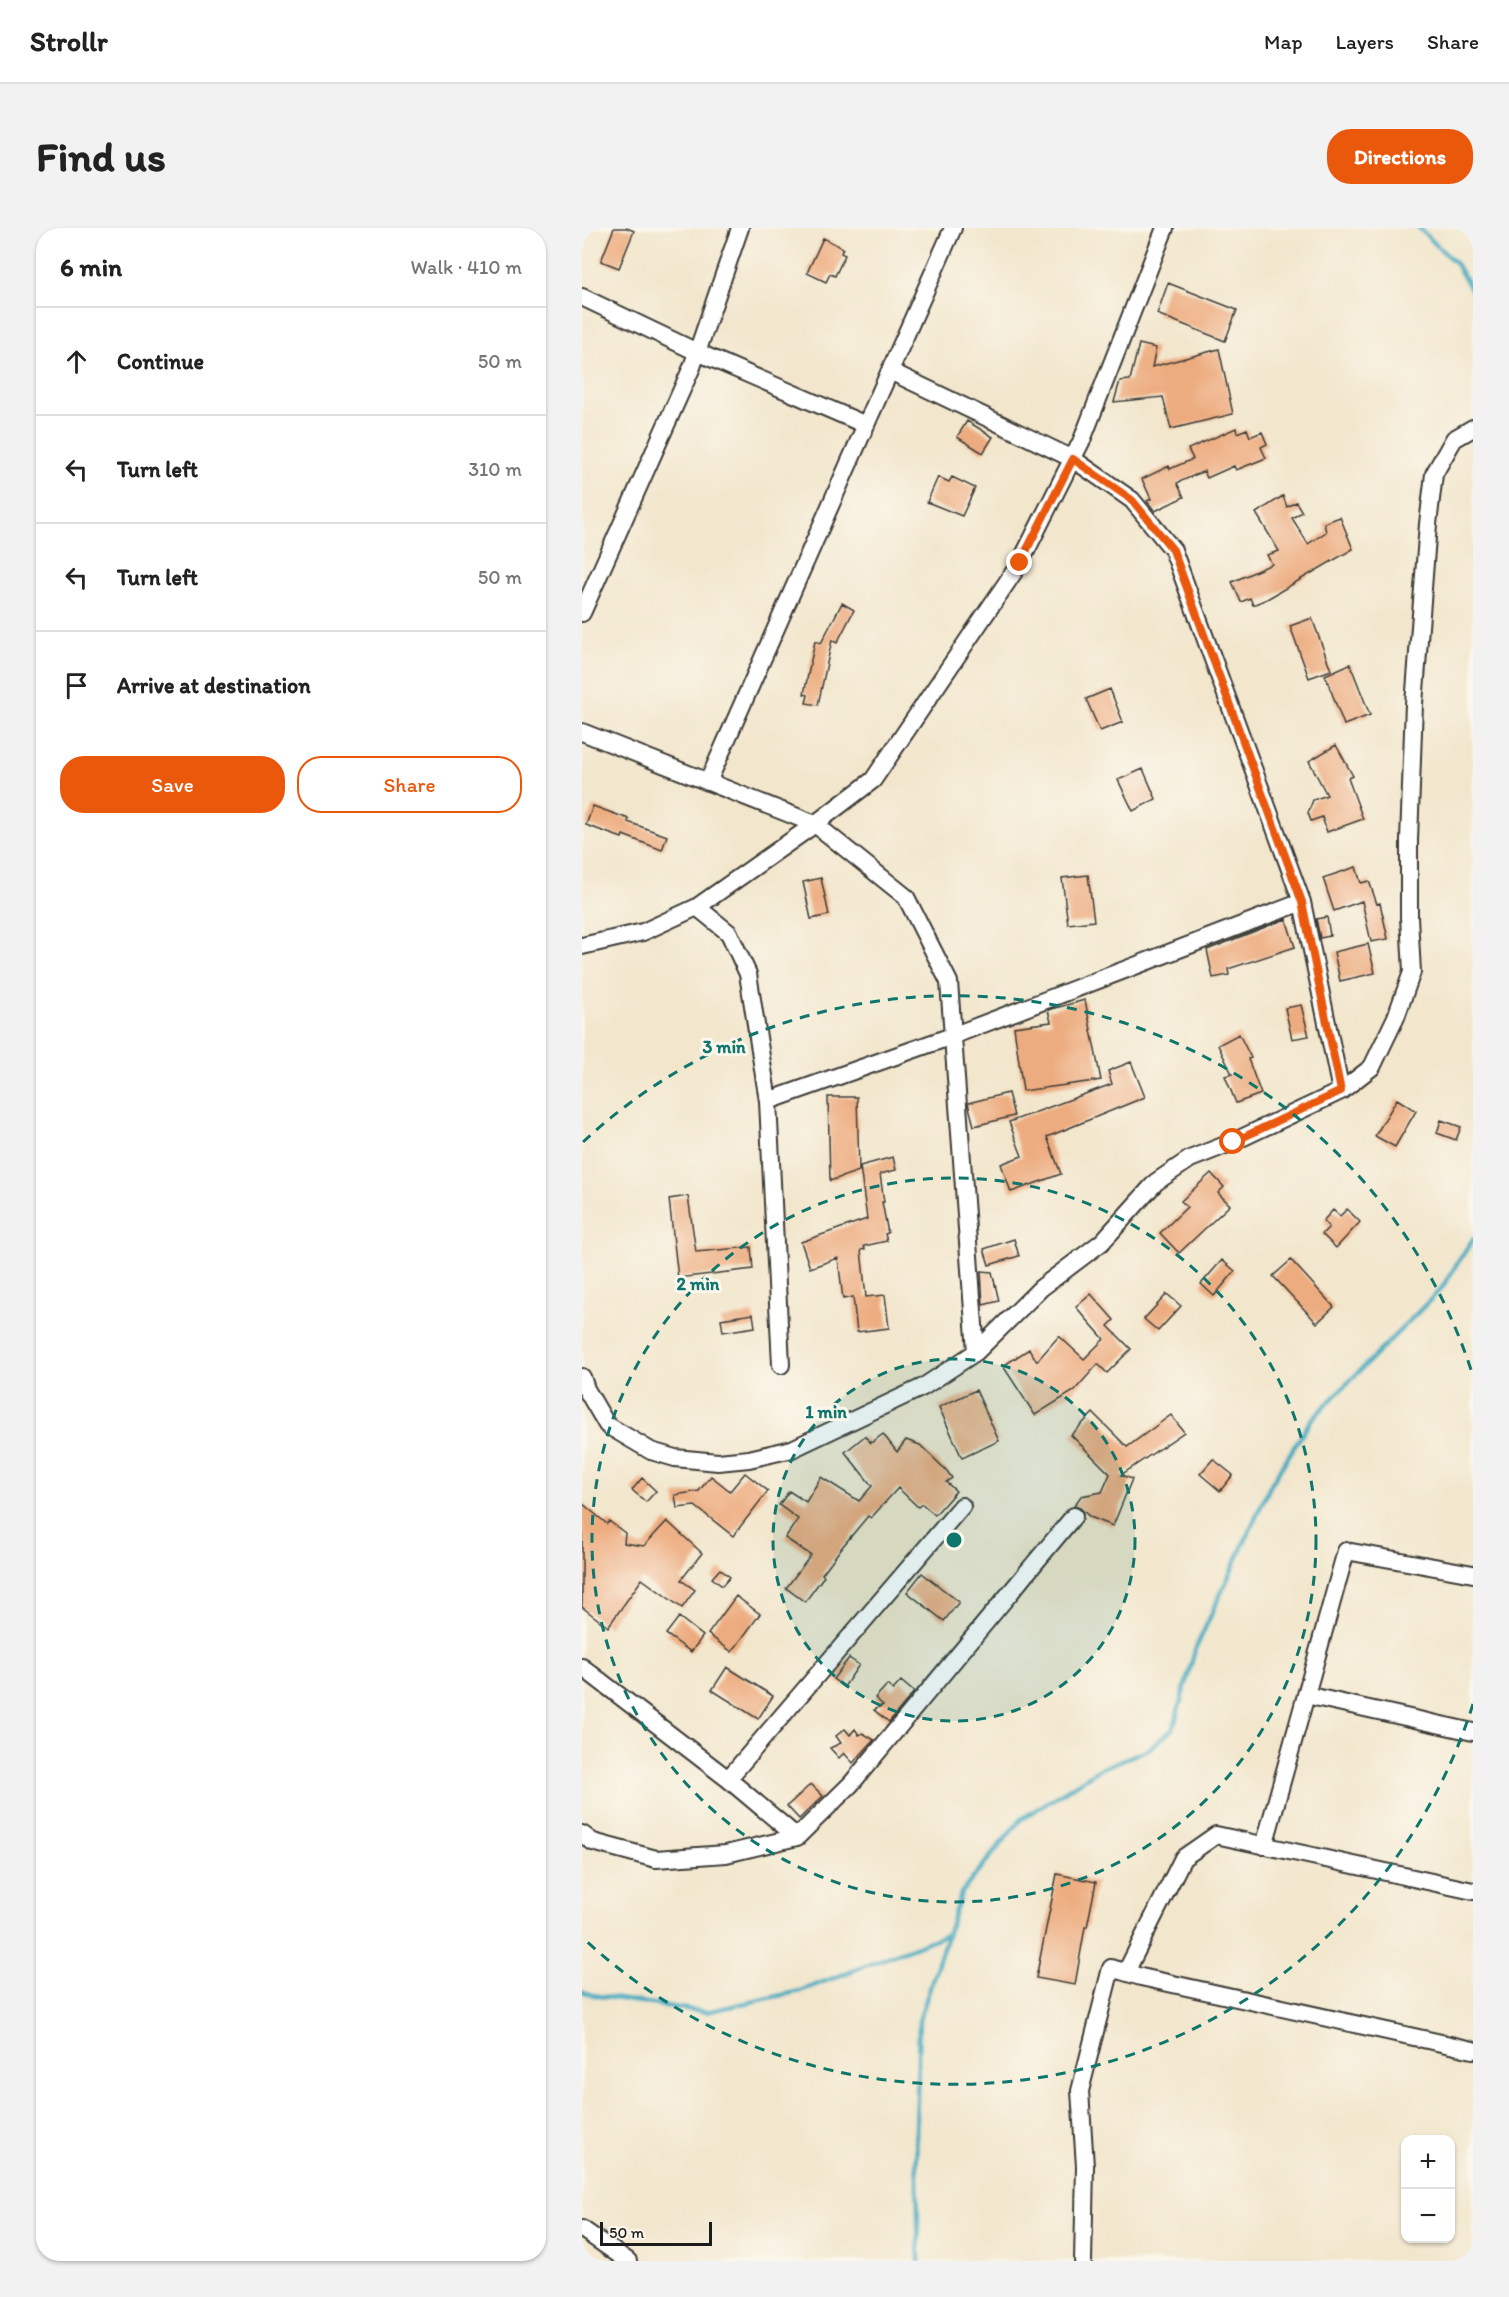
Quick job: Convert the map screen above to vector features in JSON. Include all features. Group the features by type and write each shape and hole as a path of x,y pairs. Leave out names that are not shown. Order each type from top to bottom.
{"street":[{"path":"582,613 697,352 740,228"},
{"path":"708,782 953,228"},
{"path":"582,946 643,932 697,907 873,780 1020,563 1082,440 1165,228"},
{"path":"582,297 697,352 866,425"},
{"path":"890,370 1073,459 1132,500 1173,550 1302,902 1341,1091"},
{"path":"582,1377 586,1389 607,1425 651,1451 675,1458 718,1462 749,1459 792,1449 923,1387 976,1352 1041,1288 1102,1242 1156,1182 1190,1159 1233,1142 1341,1091 1372,1067 1396,1017 1412,972 1409,840 1414,704 1434,474 1454,439 1473,428"},
{"path":"582,732 815,824 906,897 949,982 976,1352"},
{"path":"768,1101 952,1036 1302,902"},
{"path":"697,907 729,933 748,974 768,1101 781,1365"},
{"path":"728,1779 962,1506"},
{"path":"582,1834 593,1842 656,1859 726,1854 797,1837 851,1784 1074,1516"},
{"path":"1264,1846 1346,1551 1473,1575"},
{"path":"582,1667 728,1779 797,1837"},
{"path":"1306,1695 1473,1732"},
{"path":"1126,1972 1183,1858 1216,1836 1473,1891"},
{"path":"1083,2261 1085,2166 1080,2091 1111,1968 1473,2050"},
{"path":"582,2229 628,2261"}],"building":[{"path":"614,228 627,228 634,231 619,268 601,261"},
{"path":"823,238 843,248 841,253 845,255 835,276 830,274 826,282 807,273"},
{"path":"1168,283 1237,310 1225,341 1157,314"},
{"path":"1139,344 1156,348 1152,367 1219,349 1233,414 1171,429 1163,397 1114,402 1120,381 1130,380"},
{"path":"967,421 993,437 983,453 957,437"},
{"path":"1236,428 1237,433 1247,429 1250,437 1262,432 1267,444 1261,447 1266,458 1236,470 1234,466 1207,478 1204,471 1177,483 1184,497 1155,511 1147,501 1151,499 1142,479 1169,466 1170,469 1193,459 1188,449"},
{"path":"938,477 949,482 952,477 975,488 962,516 927,502"},
{"path":"1283,496 1287,507 1296,502 1302,512 1292,518 1308,544 1326,532 1324,523 1340,517 1353,549 1267,599 1253,605 1250,598 1241,602 1232,582 1272,564 1267,555 1279,551 1256,513"},
{"path":"842,603 854,610 837,643 832,640 818,705 806,703 808,695 804,694 815,641 821,643"},
{"path":"1312,618 1331,670 1309,678 1290,626"},
{"path":"1350,664 1370,715 1344,725 1325,675"},
{"path":"1110,689 1123,722 1100,731 1086,699"},
{"path":"1336,745 1353,776 1348,778 1363,819 1327,832 1322,817 1311,821 1308,813 1313,800 1327,795 1309,761"},
{"path":"1143,769 1156,799 1133,811 1118,780"},
{"path":"593,806 667,836 662,850 623,835 622,838 586,825"},
{"path":"1356,867 1361,883 1369,881 1377,904 1380,903 1388,939 1371,942 1362,901 1334,911 1323,878"},
{"path":"1088,875 1094,921 1068,924 1062,878"},
{"path":"821,878 829,915 811,919 803,882"},
{"path":"1327,917 1330,936 1320,938 1316,919"},
{"path":"1286,919 1295,947 1228,969 1229,975 1213,978 1207,950"},
{"path":"1368,944 1375,973 1340,981 1334,952"},
{"path":"1085,1000 1101,1080 1023,1091 1014,1027 1051,1022 1048,1010"},
{"path":"1301,1005 1309,1036 1292,1039 1285,1008"},
{"path":"1239,1034 1251,1058 1248,1059 1261,1094 1236,1103 1225,1076 1232,1074 1218,1045"},
{"path":"1131,1062 1145,1097 1047,1137 1061,1174 1011,1192 1001,1164 1022,1156 1009,1122 1112,1084 1108,1071"},
{"path":"1008,1093 1014,1116 974,1126 968,1103"},
{"path":"828,1097 857,1097 859,1171 830,1181"},
{"path":"1397,1099 1416,1111 1395,1147 1375,1136"},
{"path":"1441,1120 1461,1127 1456,1140 1437,1133"},
{"path":"893,1157 896,1170 880,1174 888,1233 885,1234 887,1241 864,1246 865,1249 861,1250 866,1297 885,1295 889,1328 857,1332 853,1297 843,1299 838,1258 810,1268 801,1242 867,1219 860,1166"},
{"path":"1211,1173 1224,1187 1218,1193 1230,1205 1179,1253 1160,1233 1187,1207 1181,1201"},
{"path":"688,1196 696,1252 751,1247 753,1269 678,1278 669,1199"},
{"path":"1347,1209 1360,1222 1336,1248 1322,1234 1329,1227 1323,1221 1333,1210 1340,1216"},
{"path":"1014,1239 1019,1256 989,1265 984,1249"},
{"path":"1222,1260 1235,1271 1214,1296 1201,1284"},
{"path":"1291,1260 1334,1307 1317,1323 1273,1276"},
{"path":"981,1271 992,1272 999,1301 983,1305"},
{"path":"1091,1294 1114,1320 1108,1326 1131,1349 1107,1373 1098,1364 1074,1391 1035,1415 1003,1366 1029,1349 1037,1361 1059,1336 1084,1359 1104,1339 1076,1307"},
{"path":"1167,1294 1181,1306 1158,1331 1144,1319"},
{"path":"753,1314 755,1327 723,1332 721,1319"},
{"path":"976,1390 999,1441 962,1458 939,1407"},
{"path":"1093,1413 1127,1447 1171,1415 1184,1432 1121,1475 1132,1479 1113,1526 1090,1517 1074,1506 1081,1496 1102,1492 1110,1474 1071,1435"},
{"path":"883,1434 897,1452 906,1440 920,1445 947,1471 952,1478 946,1482 956,1491 935,1515 922,1504 918,1507 898,1488 871,1518 868,1516 843,1546 805,1602 786,1588 811,1555 785,1538 798,1519 779,1505 789,1491 806,1502 821,1477 859,1501 872,1486 845,1452 865,1436 871,1443"},
{"path":"1213,1459 1233,1475 1220,1491 1200,1474"},
{"path":"745,1473 768,1491 733,1536 695,1506 677,1508 675,1495 699,1491 711,1476 730,1491"},
{"path":"642,1478 656,1491 646,1502 632,1490"},
{"path":"582,1503 607,1524 609,1521 625,1533 624,1543 644,1546 667,1521 702,1553 681,1580 695,1590 682,1608 642,1579 608,1627 582,1607"},
{"path":"720,1569 730,1577 722,1586 712,1578"},
{"path":"922,1573 959,1602 944,1621 907,1592"},
{"path":"736,1596 760,1614 732,1652 708,1634"},
{"path":"679,1617 703,1636 691,1652 666,1634"},
{"path":"849,1658 859,1665 844,1687 833,1679"},
{"path":"727,1667 773,1696 758,1719 712,1690"},
{"path":"901,1681 914,1692 889,1722 874,1710 883,1705 875,1698 887,1685 893,1690"},
{"path":"845,1729 850,1735 855,1729 859,1735 863,1733 874,1740 853,1763 844,1753 839,1758 830,1748 841,1743 836,1736"},
{"path":"811,1784 823,1796 799,1819 787,1806"},
{"path":"1057,1874 1096,1882 1075,1985 1036,1978"}],"waterway":[{"path":"1419,228 1456,264 1473,292"},
{"path":"919,2261 916,2134 919,2021 961,1893 1020,1820 1100,1769 1149,1749 1173,1729 1195,1650 1271,1484 1311,1420 1441,1289 1473,1239"},
{"path":"582,1991 592,1995 706,2012 800,1991 948,1934"}],"route":[{"path":"1020,563 1073,459 1132,500 1173,550 1302,902 1341,1091 1233,1142"}]}
